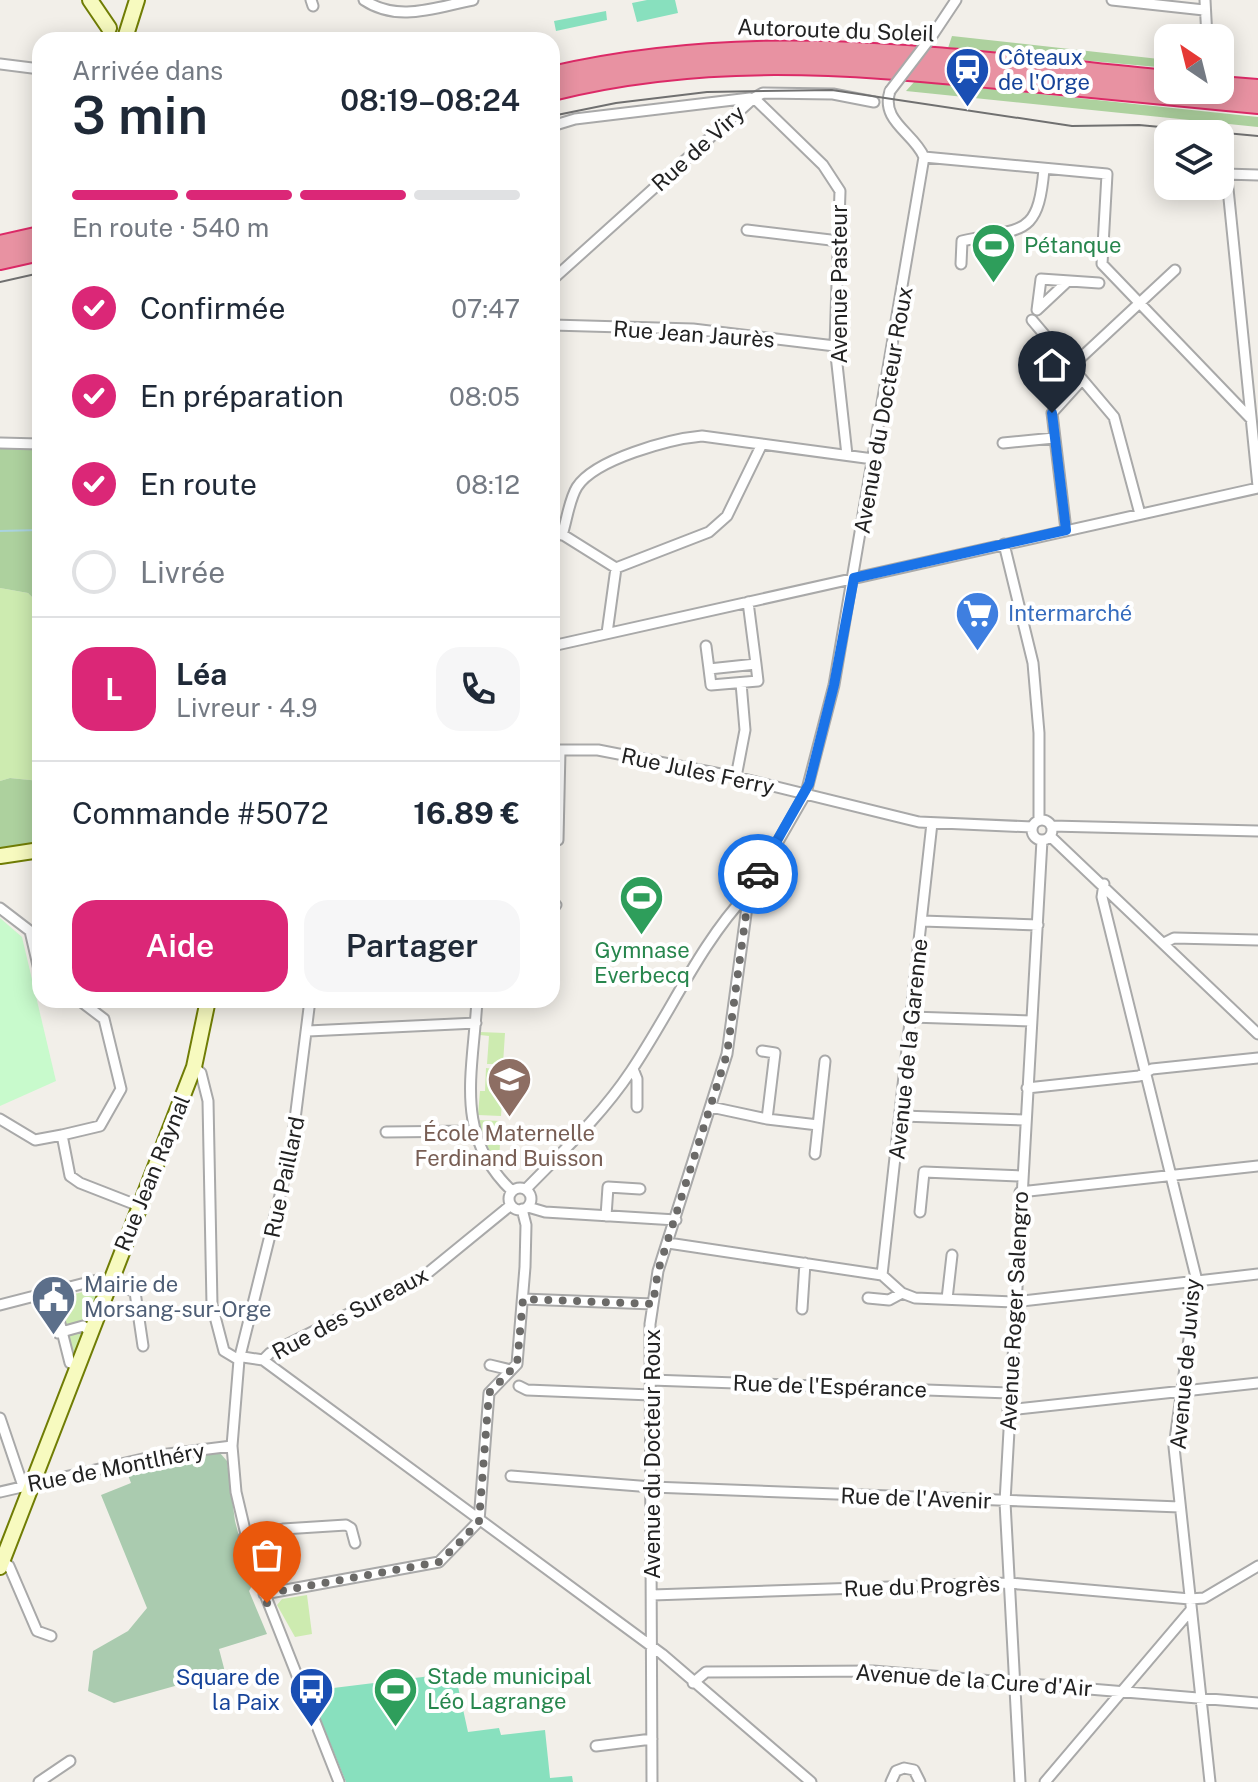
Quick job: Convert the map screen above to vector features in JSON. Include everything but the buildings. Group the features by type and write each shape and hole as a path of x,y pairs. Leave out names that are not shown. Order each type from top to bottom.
{"highway":[{"name":"Autoroute du Soleil","path":"560,74 651,57 794,48 880,52 1154,79"},
{"name":"Autoroute du Soleil","path":"560,90 675,69 793,63 887,68 1258,104"},
{"path":"1234,87 1258,89"},
{"path":"0,245 32,238"},
{"path":"0,260 32,253"}],"street":[{"path":"90,0 117,32"},
{"path":"120,32 136,0"},
{"path":"364,0 383,11 403,13 473,0"},
{"path":"956,0 890,91 888,104 892,118 924,157 1107,174 1099,283"},
{"path":"1112,0 1204,5"},
{"path":"0,64 32,68"},
{"name":"Rue de Viry","path":"560,273 763,93 833,94 874,102"},
{"path":"560,124 575,119 754,98"},
{"name":"Avenue Pasteur","path":"754,98 835,181 841,200 835,346 847,455"},
{"name":"Avenue du Docteur Roux","path":"652,1782 651,1380 653,1304 658,1271 727,1054 749,892 806,793 834,685 924,157"},
{"path":"961,264 962,241 1022,227 1035,216 1040,209 1044,169"},
{"path":"1234,174 1258,175"},
{"path":"560,644 1258,487 1228,200"},
{"path":"747,230 839,241"},
{"path":"1100,256 1102,264 1139,304 1251,419"},
{"path":"1073,365 1175,270"},
{"path":"1068,281 1121,284"},
{"path":"1032,320 1073,365 1073,372 1118,424 1140,514"},
{"name":"Rue Jean Jaurès","path":"560,325 693,329 835,346"},
{"path":"1245,358 1258,360"},
{"path":"1066,530 1054,438 1054,408 1081,381"},
{"path":"616,568 562,535 577,488 594,469 677,438 702,436 873,459"},
{"path":"1003,443 1054,438"},
{"path":"0,443 32,444"},
{"path":"616,568 709,532 727,516 762,444"},
{"path":"1004,544 1033,663 1039,733 1033,836 1258,831"},
{"path":"607,633 616,568"},
{"path":"706,646 711,685 758,681 748,602"},
{"path":"709,669 756,664"},
{"path":"736,777 744,743 741,683"},
{"name":"Rue Jules Ferry","path":"560,750 598,750 736,777 932,823 1035,824"},
{"name":"Avenue de la Garenne","path":"882,1275 932,823"},
{"path":"1035,824 1104,884 1258,1034"},
{"name":"Avenue Roger Salengro","path":"1020,1782 1005,1502 1021,1176 1038,925 1048,834"},
{"path":"0,856 32,851"},
{"name":"Avenue de Juvisy","path":"1104,884 1102,897 1197,1281 1174,1447 1210,1782"},
{"path":"512,1191 526,1189 590,1125 633,1069 726,919 749,892"},
{"path":"0,908 30,931 32,940"},
{"path":"922,921 1038,925"},
{"path":"1164,943 1174,938 1258,940"},
{"path":"0,1119 35,1140 100,1126 121,1089 104,1019 90,1008"},
{"name":"Rue Jean Raynal","path":"1,1564 27,1484 194,1067 206,1008"},
{"name":"Rue Paillard","path":"309,1008 291,1151 241,1359 232,1446 244,1537 339,1782"},
{"path":"477,1008 473,1131 488,1163 512,1191 511,1205 545,1212 676,1220"},
{"path":"911,1017 1031,1021"},
{"path":"308,1031 476,1023"},
{"path":"762,1051 775,1053 767,1119"},
{"path":"1027,1088 1146,1073 1152,1069 1258,1058"},
{"path":"815,1154 825,1061"},
{"path":"194,1067 203,1077 208,1101 212,1305 224,1351 241,1359 263,1360 652,1647 811,1782"},
{"path":"633,1069 637,1079 637,1107"},
{"path":"711,1107 767,1119 818,1125"},
{"path":"901,1116 1025,1120"},
{"path":"386,1132 473,1131"},
{"path":"62,1135 73,1180 139,1206"},
{"path":"1020,1192 1258,1166"},
{"path":"920,1212 924,1172 1021,1176"},
{"path":"606,1216 608,1187 640,1189"},
{"path":"264,1594 439,1562 479,1521 489,1393 517,1364 523,1299 525,1208 531,1198 526,1189"},
{"name":"Rue des Sureaux","path":"263,1360 424,1276 511,1205"},
{"path":"668,1243 882,1275 902,1293 915,1298 1014,1302 1258,1274"},
{"path":"947,1299 952,1255"},
{"path":"802,1309 805,1263"},
{"path":"0,1305 97,1280 110,1281 135,1292 143,1346"},
{"path":"52,1292 70,1363"},
{"path":"868,1298 889,1300 902,1293"},
{"path":"523,1299 653,1304"},
{"path":"60,1333 83,1326 90,1331"},
{"path":"490,1365 507,1366 511,1370"},
{"name":"Rue de l'Espérance","path":"651,1380 1009,1393"},
{"path":"1008,1410 1258,1383"},
{"path":"519,1386 527,1390 651,1395"},
{"path":"1,1423 27,1484"},
{"name":"Rue de Montlhéry","path":"0,1492 160,1455 232,1446"},
{"name":"Rue de l'Avenir","path":"511,1476 652,1487 1180,1507"},
{"path":"244,1537 283,1529 346,1525 351,1528 355,1543"},
{"path":"1,1564 9,1566 37,1631 51,1636"},
{"path":"1190,1599 1204,1598 1258,1566"},
{"name":"Rue du Progrès","path":"652,1595 1009,1583 1190,1599"},
{"path":"1045,1782 1191,1610"},
{"path":"652,1665 683,1674"},
{"name":"Avenue de la Cure d'Air","path":"693,1683 706,1672 826,1669 1258,1703"},
{"path":"596,1746 652,1739"},
{"path":"39,1782 70,1761"},
{"path":"891,1782 896,1771 904,1768 914,1770 920,1782"}],"green space":[{"path":"675,0 678,13 637,22 632,3"},
{"path":"606,11 607,20 556,31 554,21"},
{"path":"952,36 1154,58 1154,67 948,48"},
{"path":"915,81 1258,117 1258,127 1234,125 1234,120 1190,120 906,91"},
{"path":"0,443 32,444 32,597 28,593 0,588"},
{"path":"0,588 28,593 32,597 32,780 10,778 0,781"},
{"path":"10,778 32,780 32,847 0,853 0,781"},
{"path":"0,918 22,937 32,979 32,1008 39,1008 56,1081 0,1106"},
{"path":"480,1032 505,1033 503,1064 487,1064 489,1036 480,1035"},
{"path":"486,1068 504,1070 501,1116 478,1115 480,1091 485,1091"},
{"path":"478,1120 501,1121 499,1165 490,1152"},
{"path":"99,1288 101,1291 74,1360 54,1299"},
{"path":"220,1453 227,1461 235,1521 252,1586 249,1591 267,1634 219,1649 225,1672 114,1703 88,1691 93,1651 128,1631 147,1608 101,1495 131,1483 125,1467"},
{"path":"307,1595 312,1634 295,1637 277,1605 282,1599"},
{"name":"Stade municipal Léo Lagrange","path":"455,1673 468,1732 499,1728 501,1735 545,1730 550,1778 572,1776 573,1782 346,1782 309,1691"}],"waterway":[{"path":"0,531 32,530"}],"tram line":[{"path":"560,114 616,103 707,92 832,90 1072,126 1139,125 1258,136"},
{"path":"0,282 32,275"}],"way so far":[{"path":"267,1603 264,1594 369,1578 439,1562 479,1521 489,1393 517,1364 523,1299 653,1304 658,1271 727,1054 749,892 758,874"}],"place":[{"name":"Côteaux de l'Orge","path":"967,109"},
{"name":"Pétanque","path":"993,284"},
{"name":"Intermarché","path":"977,652"},
{"name":"Gymnase Everbecq","path":"642,936"},
{"name":"École Maternelle Ferdinand Buisson","path":"509,1119"},
{"name":"Mairie de Morsang-sur-Orge","path":"53,1336"},
{"name":"Stade municipal Léo Lagrange","path":"396,1728"},
{"name":"Square de la Paix","path":"311,1729"}],"route":[{"path":"758,874 809,784 843,647 854,578 1066,530 1052,413"}]}
